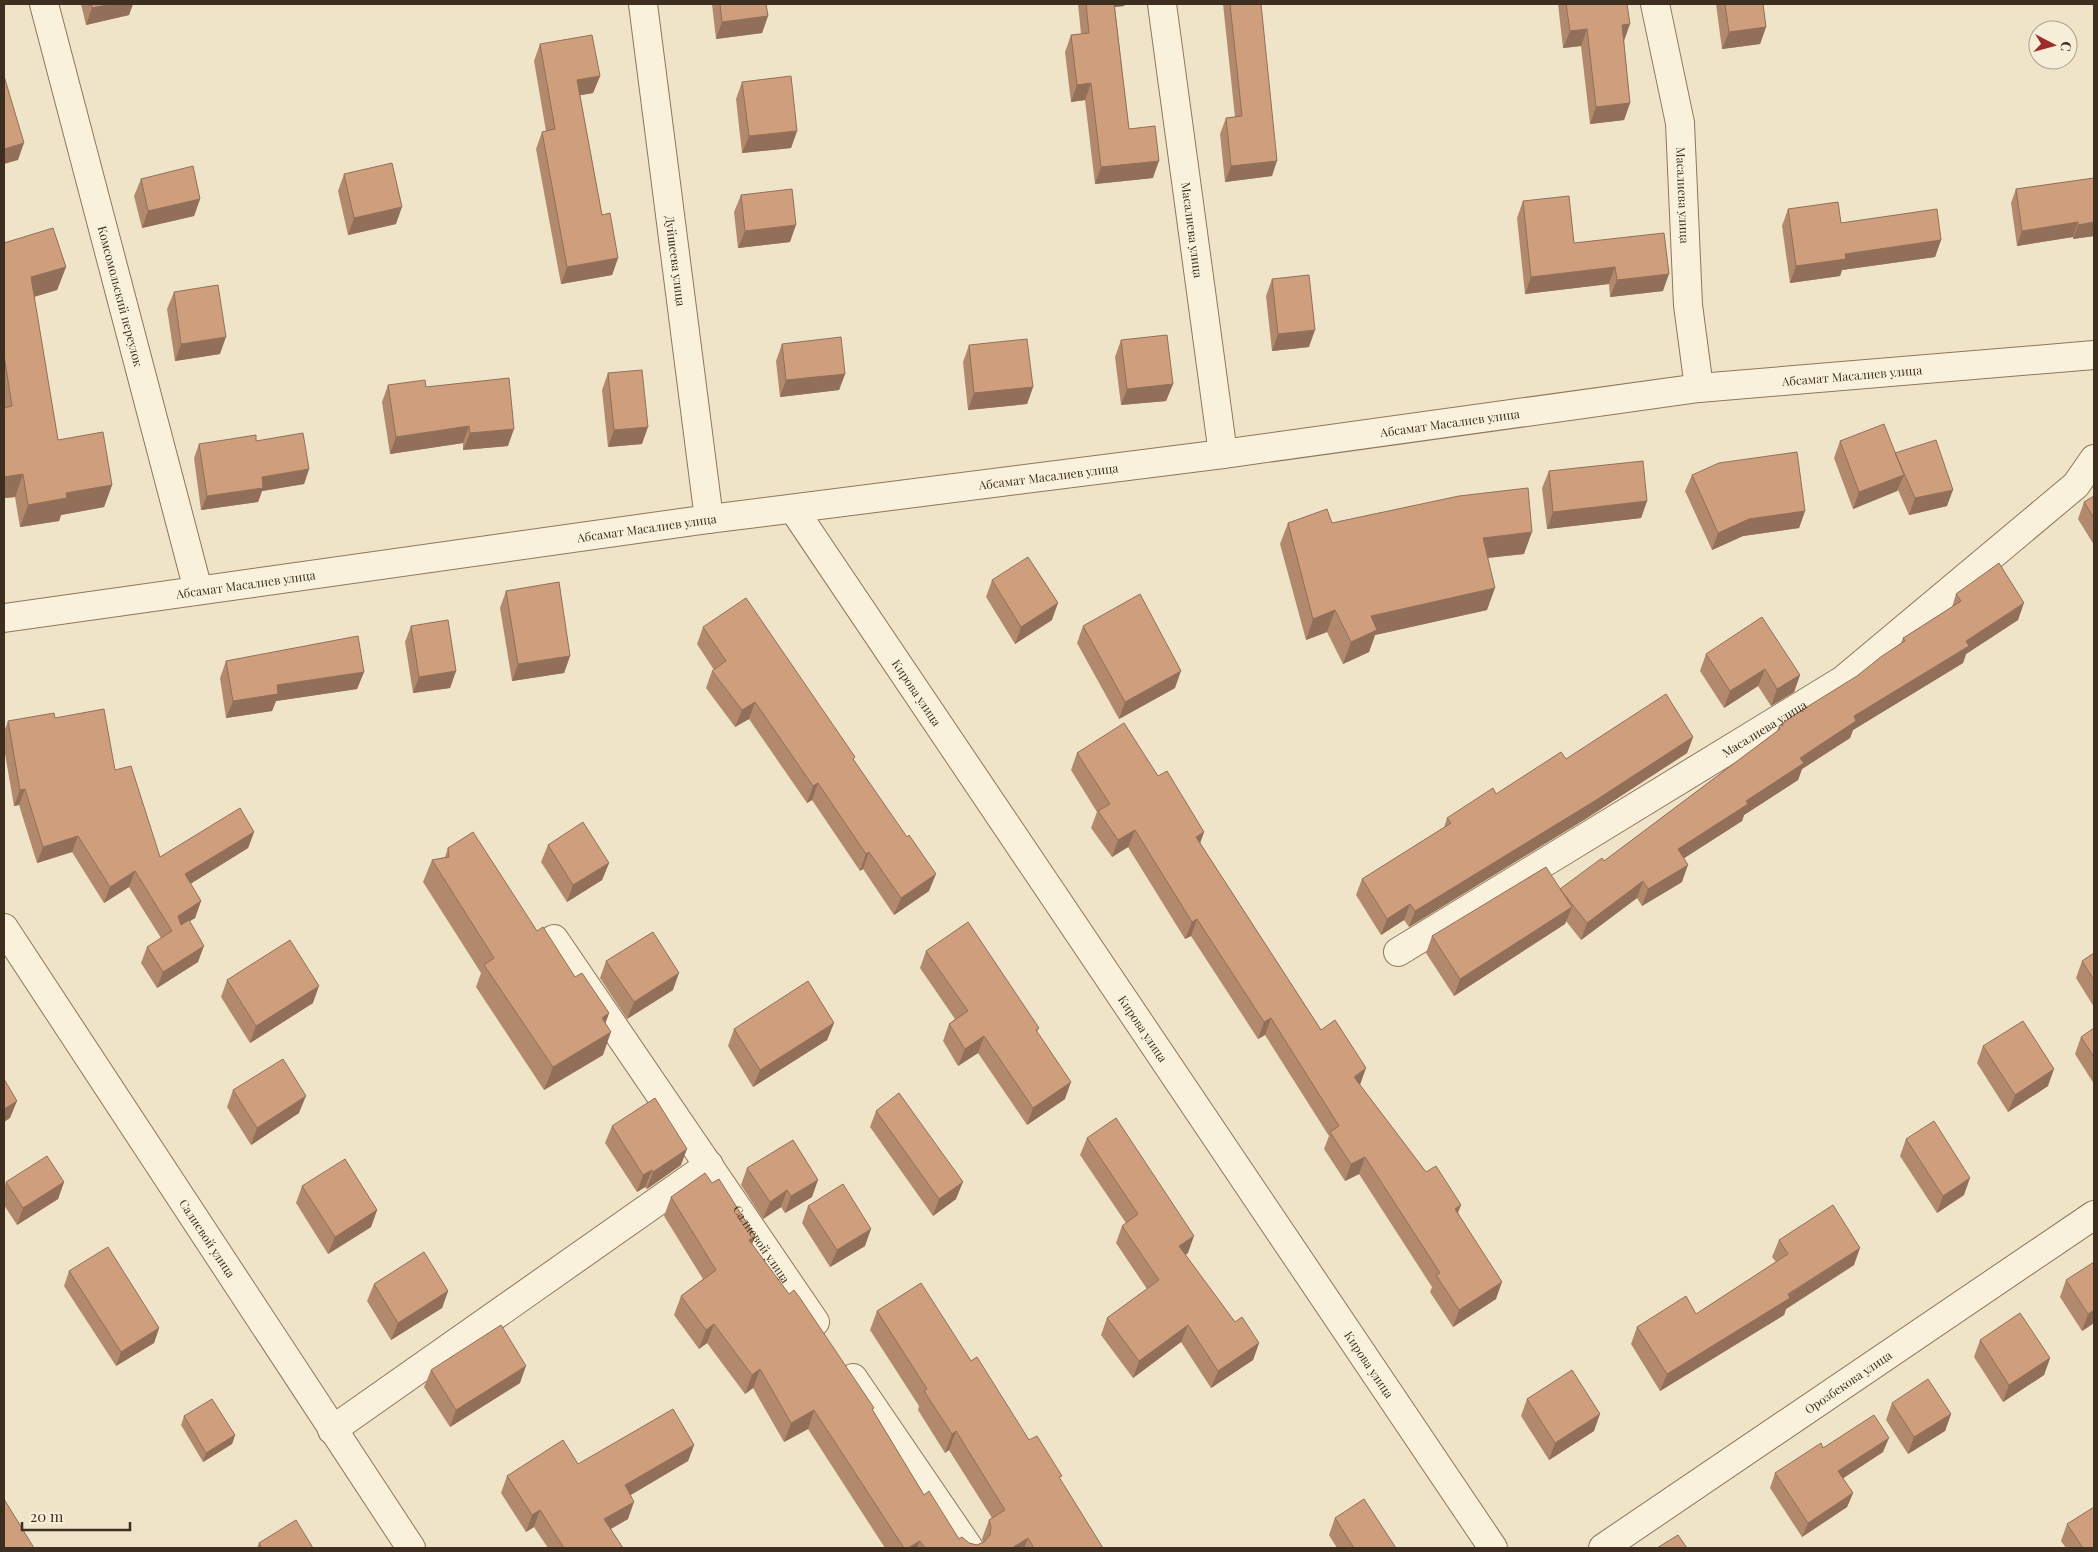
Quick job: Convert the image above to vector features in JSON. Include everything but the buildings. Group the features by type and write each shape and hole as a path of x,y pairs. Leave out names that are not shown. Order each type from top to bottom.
{"street":[{"name":"Комсомольский переулок","path":"44,4 198,590"},
{"name":"Дуйшеева улица","path":"643,4 709,519"},
{"name":"Масалиева улица","path":"1162,4 1223,454"},
{"name":"Масалиева улица","path":"1655,4 1680,123 1688,305 1699,388"},
{"name":"Абсамат Масалиев улица","path":"4,618 709,519 794,510 1223,454 1699,388 2094,354"},
{"name":"Масалиева улица","path":"1398,952 1843,680 2076,486 2094,459"},
{"name":"Кирова улица","path":"794,510 1493,1548"},
{"name":"Салиевой улица","path":"4,928 411,1548"},
{"name":"Салиевой улица","path":"554,939 969,1548"},
{"path":"332,1430 709,1165"},
{"name":"Орозбекова улица","path":"1603,1548 2094,1215"}]}
